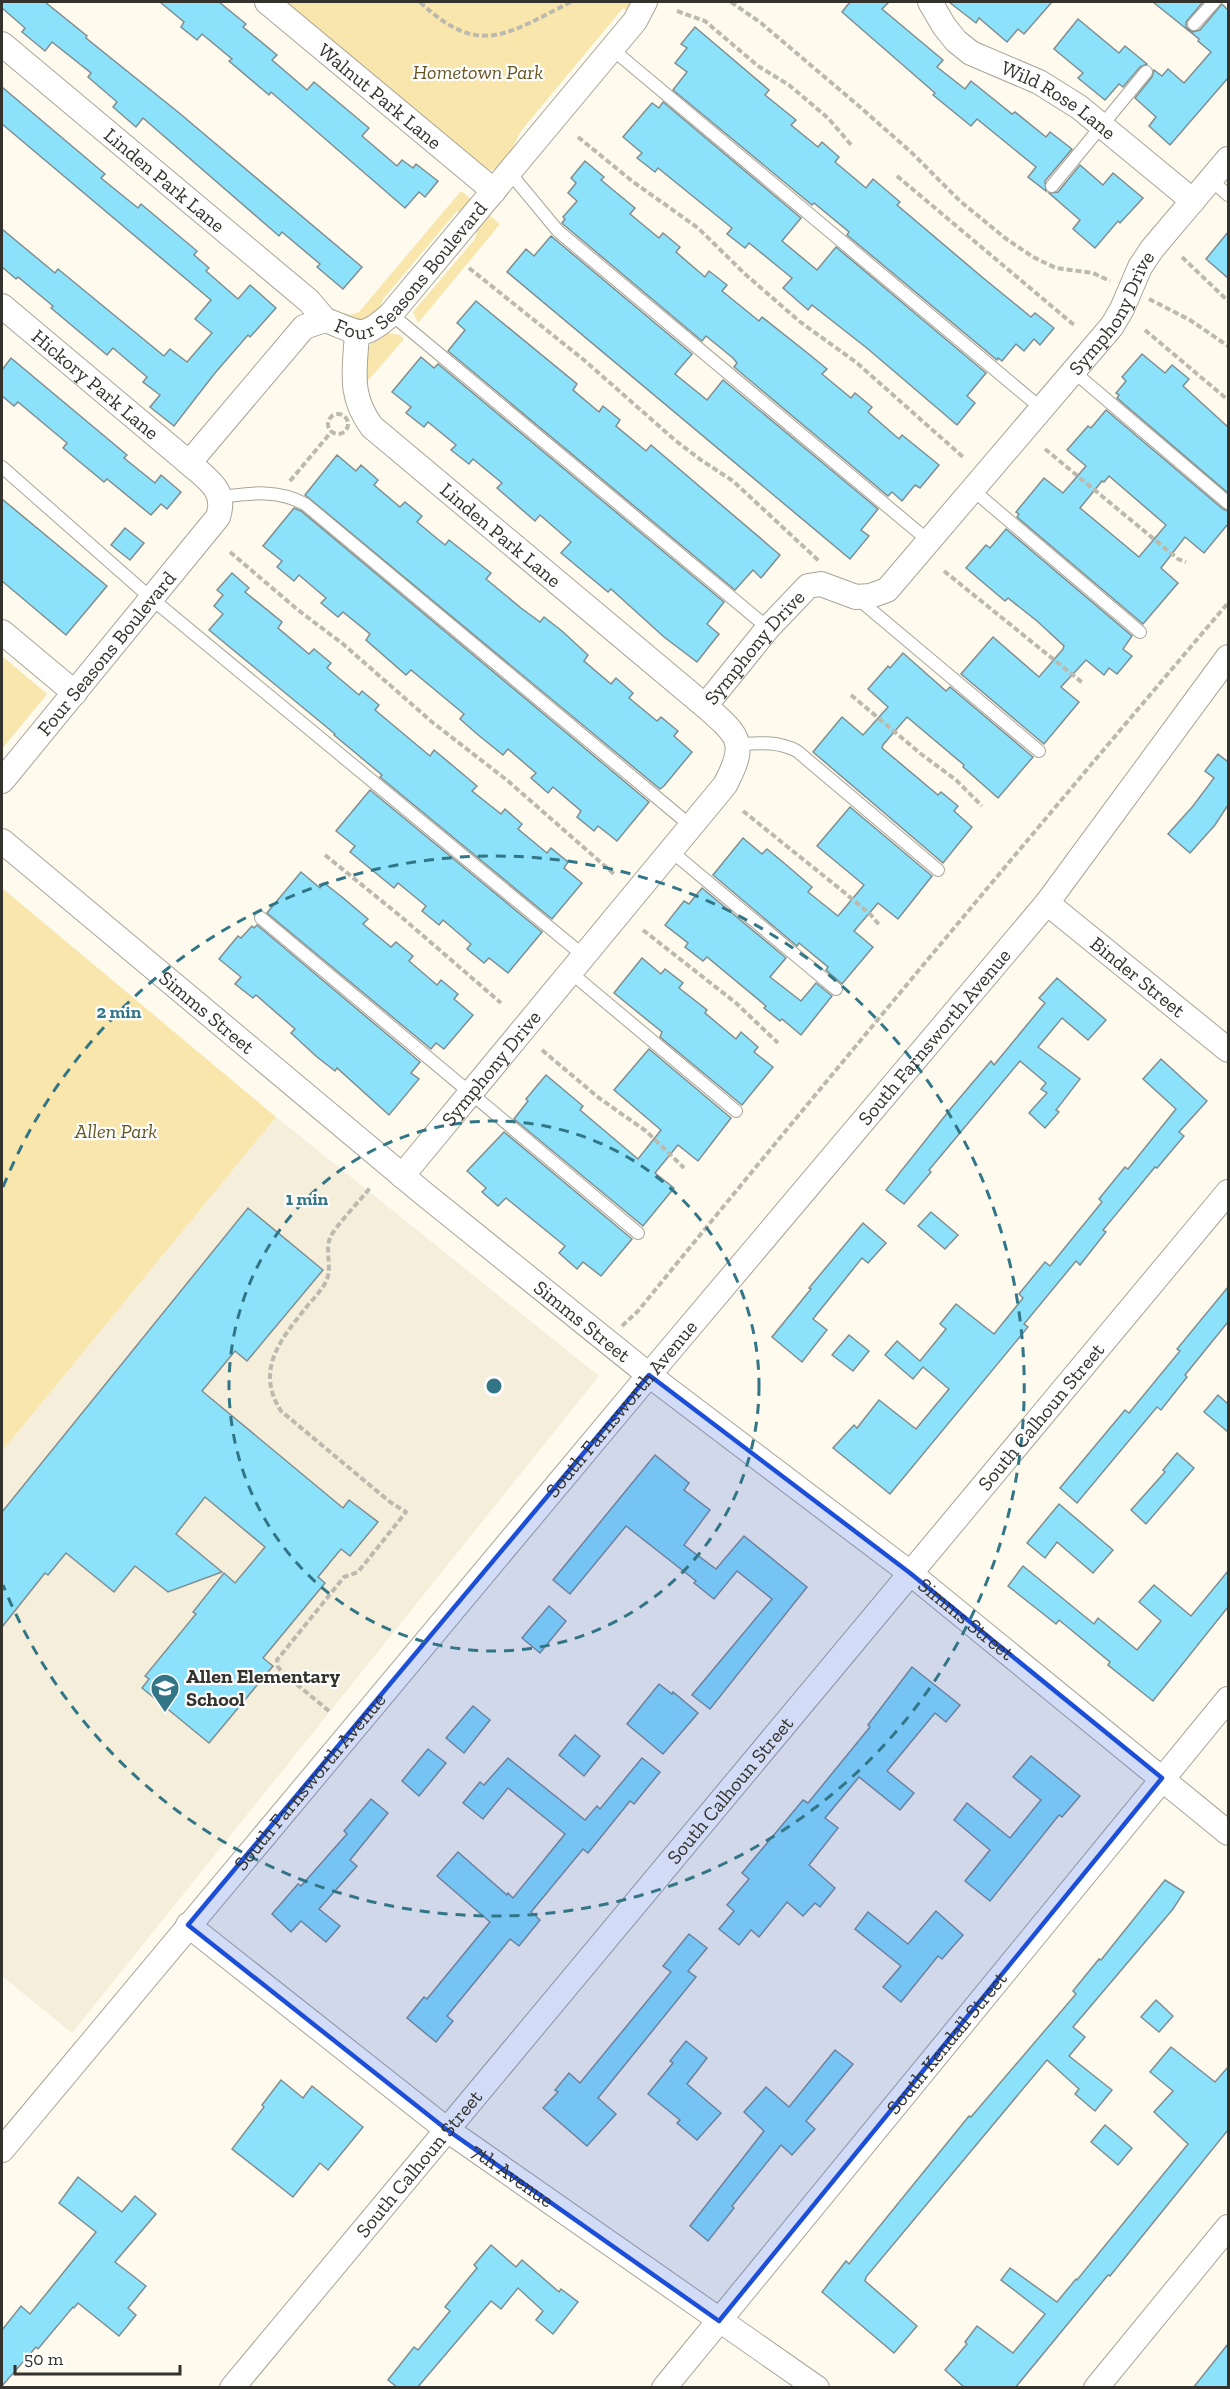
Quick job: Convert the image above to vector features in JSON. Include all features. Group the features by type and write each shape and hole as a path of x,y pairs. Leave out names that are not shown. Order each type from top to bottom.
{"street":[{"name":"Walnut Park Lane","path":"267,2 502,182"},
{"name":"Four Seasons Boulevard","path":"189,463 295,336 314,322 325,320 357,333 377,327 391,314 635,21 645,2"},
{"name":"Wild Rose Lane","path":"930,2 956,41 971,53 1039,82 1079,107 1193,201"},
{"name":"Linden Park Lane","path":"2,44 309,301 325,320"},
{"name":"Symphony Drive","path":"402,1176 725,785 736,764 738,744 728,726 705,706 768,628 808,586 821,584 856,597 870,596 887,590 974,491 1112,326 1140,267 1152,249 1193,201 1220,187 1228,159"},
{"name":"Hickory Park Lane","path":"2,306 189,463"},
{"name":"Linden Park Lane","path":"357,333 354,386 356,400 362,414 372,427 705,706"},
{"path":"189,463 207,479 221,497"},
{"name":"Four Seasons Boulevard","path":"2,781 218,517 221,497"},
{"path":"2,632 75,693"},
{"name":"South Farnsworth Avenue","path":"2,2150 188,1925 1047,903 1228,657"},
{"name":"Simms Street","path":"2,841 402,1176 649,1375 910,1573 1228,1833"},
{"name":"Binder Street","path":"1047,903 1228,1050"},
{"name":"South Calhoun Street","path":"232,2388 1228,1192"},
{"name":"South Kendall Street","path":"664,2388 1228,1699"},
{"name":"7th Avenue","path":"188,1925 446,2129 817,2388"},
{"path":"1096,2388 1228,2227"}],"lane":[{"path":"1194,24 1214,2"},
{"path":"612,49 1042,409"},
{"path":"1052,186 1146,72"},
{"path":"502,182 930,542"},
{"path":"391,314 768,628"},
{"path":"1074,372 1228,503"},
{"path":"2,467 577,964 736,1112"},
{"path":"974,491 1140,632"},
{"path":"221,497 252,492 276,493 292,497 305,504 691,826"},
{"path":"856,597 1039,751"},
{"path":"738,744 770,742 784,744 797,751 938,870"},
{"path":"671,851 836,989"},
{"path":"261,918 638,1233"}],"path":[{"path":"420,2 447,24 461,31 491,36 518,29 571,2"},
{"path":"731,2 761,23 860,107 912,153 960,201 1005,238 1033,257 1056,268 1093,273 1130,290 1190,320 1228,346"},
{"path":"677,11 705,21 758,66 789,85 828,118 853,147"},
{"path":"578,136 632,181 698,228 790,313 857,363 963,457"},
{"path":"897,176 1074,325"},
{"path":"1182,257 1228,301"},
{"path":"469,268 584,360 676,441 733,481 820,562"},
{"path":"1145,330 1228,400"},
{"path":"339,414 345,417 348,423 345,431 340,434 332,431 328,426 331,417 339,414"},
{"path":"286,486 332,431"},
{"path":"1045,449 1178,559 1186,562"},
{"path":"230,552 298,610 343,644 432,722 508,782 614,874"},
{"path":"944,571 1084,684"},
{"path":"615,1332 638,1311 839,1065 1228,603"},
{"path":"851,695 921,754 956,780 982,806"},
{"path":"743,811 854,900 880,926"},
{"path":"325,855 501,1003"},
{"path":"643,930 736,1003 778,1043"},
{"path":"542,1050 599,1098 646,1131 684,1167"},
{"path":"329,1711 282,1672 277,1660 344,1577 358,1572 406,1512 390,1502 281,1411 272,1396 270,1375 274,1354 285,1335 328,1276 330,1237 370,1188"}],"highlighted area":[{"path":"649,1375 910,1573 1162,1778 719,2321 446,2129 188,1925"}],"shaded area":[{"name":"Allen Elementary School","path":"276,1117 599,1376 72,2033 2,1976 2,1451"}],"green space":[{"name":"Hometown Park","path":"282,2 635,2 627,11 623,8 521,131 500,166 487,171"},
{"path":"461,191 472,200 461,215 457,211 383,299 379,312 359,324 328,308 351,315 359,312"},
{"path":"488,214 500,224 418,323 413,312 475,239 478,227"},
{"path":"388,333 399,335 404,339 364,385 366,350 372,343"},
{"path":"2,656 47,694 2,749"},
{"name":"Allen Park","path":"2,888 276,1117 2,1451"}],"building":[{"path":"2,2 45,2 362,267 343,289 317,267 320,264 282,232 279,236 143,118 136,127 113,107 117,102 88,77 91,73 52,42 45,51 22,32 25,28 2,8"},
{"path":"160,2 219,2 246,24 243,27 277,55 272,60 307,90 314,82 369,128 362,136 397,166 402,160 413,168 416,164 438,181 425,197 419,192 405,208 271,92 269,95 229,61 232,59 202,34 197,40 181,27 184,22"},
{"path":"850,2 889,2 882,9 943,60 937,67 965,89 971,81 1012,114 1015,112 1046,137 1050,132 1072,149 1045,181 1046,191 1028,177 1036,167 977,119 971,126 933,95 935,93 842,12"},
{"path":"949,2 1052,2 1024,34 1018,29 1007,42 979,18 976,23"},
{"path":"1153,2 1203,2 1186,22 1186,27 1193,32 1200,30 1222,4 1228,10 1228,78 1170,145 1149,126 1156,117 1135,98 1152,77 1154,70 1162,76 1168,69 1184,83 1211,52 1198,41 1199,39"},
{"path":"1078,19 1119,53 1125,46 1147,64 1140,67 1123,87 1119,84 1105,100 1078,78 1083,73 1054,49"},
{"path":"695,27 769,90 765,95 796,120 791,125 818,147 822,142 839,157 835,162 866,188 873,179 900,202 897,205 982,277 1031,317 1035,313 1054,328 1040,345 1034,339 1024,351 1016,344 1002,361 998,358 997,360 847,235 849,232 814,203 812,205 673,90 687,72 675,63 687,48 681,44"},
{"path":"2,87 105,174 101,178 138,208 141,204 197,251 194,255 209,268 206,271 238,299 250,285 276,308 250,337 248,335 215,373 174,426 150,407 160,395 143,382 147,377 113,348 107,355 51,308 53,306 2,267 2,229 55,273 58,269 164,356 170,349 187,362 212,333 195,319 211,300 2,124"},
{"path":"663,102 801,218 782,241 817,270 836,247 986,373 967,396 975,403 957,425 868,349 812,305 808,310 783,288 792,278 749,243 745,248 727,234 732,228 658,168 655,172 637,158 642,153 623,137 652,103 659,108"},
{"path":"585,161 604,177 601,180 635,208 630,214 659,238 663,233 680,247 676,252 705,277 709,271 727,285 722,291 759,321 762,317 810,355 827,369 822,374 851,398 855,393 872,407 868,412 899,439 902,435 939,465 920,488 915,485 902,501 892,492 888,496 734,367 737,363 733,358 706,336 702,341 564,225 563,217 577,201 568,193 576,183 571,178"},
{"path":"1080,165 1103,185 1113,173 1143,198 1120,223 1118,221 1095,248 1073,229 1080,220 1049,193 1058,192"},
{"path":"1228,232 1228,278 1206,259"},
{"path":"551,236 692,354 675,374 707,400 723,380 878,509 861,530 869,536 850,559 507,272 526,249 534,256"},
{"path":"476,301 577,384 573,390 599,412 603,406 620,420 616,426 646,451 651,445 780,555 761,578 753,570 735,590 448,351 465,330 457,323"},
{"path":"1142,354 1165,373 1172,365 1189,379 1183,386 1228,427 1228,493 1117,398 1119,395 1116,393 1126,381 1122,377"},
{"path":"421,357 434,368 438,364 724,602 707,624 719,634 697,662 664,637 611,589 608,592 561,553 571,542 540,515 535,521 497,488 502,483 473,459 469,464 451,450 456,445 428,422 424,427 406,413 411,407 392,392"},
{"path":"11,358 127,455 124,458 155,483 161,475 181,492 167,509 161,504 151,515 107,479 104,482 63,448 67,443 18,402 14,406 2,396 2,370"},
{"path":"1106,410 1228,511 1228,524 1204,553 1185,537 1161,568 1178,583 1143,624 1017,517 1019,514 1016,512 1044,478 1063,493 1086,466 1067,450 1088,426 1091,428","holes":["1109,476 1166,525 1139,557 1080,508 1102,481 1104,482"]},
{"path":"337,455 356,471 361,465 378,480 374,485 400,507 405,502 422,516 417,522 445,545 449,540 491,573 486,579 540,622 544,617 562,631 588,655 584,661 611,684 616,678 633,693 629,698 657,721 661,717 678,731 674,736 692,752 664,786 660,789 305,495"},
{"path":"2,499 107,586 66,635 2,581"},
{"path":"294,508 301,511 649,802 617,841 598,826 594,831 577,817 581,811 553,787 548,793 531,778 536,773 508,749 503,755 477,734 460,719 464,714 411,670 406,675 366,640 370,634 343,612 338,617 321,603 326,598 299,575 294,581 277,567 282,561 263,546"},
{"path":"125,528 144,543 130,560 111,545"},
{"path":"1006,529 1132,636 1123,649 1132,656 1117,674 1109,668 1104,675 1086,660 1061,687 1079,702 1044,744 961,674 993,637 1039,677 1064,646 1037,621 1008,598 1005,601 966,568 986,545 990,548"},
{"path":"232,573 249,588 245,592 282,622 278,628 309,654 314,649 331,663 327,668 359,695 362,691 379,705 375,710 430,756 434,750 477,786 472,791 501,814 505,809 522,824 518,829 547,853 551,848 568,862 564,868 582,883 552,919 380,777 382,775 335,734 209,630 223,614 214,606 223,595 217,590"},
{"path":"903,653 946,691 950,687 1033,757 998,798 963,767 964,765 907,717 883,745 882,748 938,795 941,792 958,806 954,811 972,827 943,863 813,752 842,717 863,735 888,707 868,689"},
{"path":"1218,754 1227,761 1228,759 1228,805 1215,825 1190,853 1168,834 1214,778 1205,771"},
{"path":"370,790 542,932 508,973 489,958 484,963 467,949 471,944 443,920 439,925 422,911 426,906 398,883 394,888 350,852 355,846 336,831"},
{"path":"850,807 932,876 898,919 878,903 854,931 873,947 842,984 826,970 828,967 799,943 797,946 713,875 743,838 762,854 767,849 812,887 808,892 838,916 864,885 817,846"},
{"path":"301,872 320,888 324,883 342,897 368,919 363,924 391,947 396,942 413,956 409,961 437,985 441,980 458,994 454,999 473,1015 444,1049 436,1043 431,1049 267,913"},
{"path":"702,888 786,958 770,977 801,1001 816,983 832,996 801,1035 764,1008 766,1006 707,957 703,961 685,947 688,943 665,925 684,901 689,904"},
{"path":"257,925 420,1062 411,1073 419,1079 389,1115 337,1068 335,1071 317,1057 291,1033 295,1029 256,995 253,998 235,984 241,977 219,959 238,936 241,938 252,926 254,928"},
{"path":"642,958 661,974 665,969 683,983 679,988 707,1010 705,1013 736,1039 741,1032 758,1047 754,1052 773,1067 742,1105 660,1037 662,1032 614,993"},
{"path":"1057,978 1106,1020 1088,1040 1062,1018 1038,1047 1080,1079 1056,1110 1059,1112 1045,1128 1029,1113 1047,1093 1041,1089 1046,1083 1020,1061 929,1170 931,1172 904,1204 886,1190 991,1061 994,1065 1045,1003 1039,998"},
{"path":"649,1049 731,1118 698,1161 678,1145 655,1173 674,1188 643,1226 514,1119 528,1101 526,1099 546,1075 583,1106 580,1110 638,1159 661,1130 614,1090"},
{"path":"1161,1059 1207,1101 1179,1132 1184,1136 1103,1230 1106,1232 1080,1265 1076,1261 1024,1324 1028,1327 890,1494 833,1448 854,1425 857,1428 879,1400 916,1429 949,1389 923,1367 913,1379 885,1355 897,1341 920,1361 946,1329 940,1324 956,1304 994,1334 1023,1298 1019,1294 1045,1262 1050,1266 1102,1202 1099,1199 1125,1167 1128,1169 1176,1109 1143,1079"},
{"path":"504,1132 632,1239 601,1276 583,1262 577,1269 559,1253 565,1246 506,1198 498,1206 482,1192 486,1188 467,1171"},
{"path":"248,1208 323,1270 247,1361 235,1351 202,1391 343,1508 349,1500 378,1522 350,1556 341,1549 318,1577 325,1583 263,1658 273,1666 209,1743 142,1688 149,1679 145,1676 196,1614 193,1612 224,1573 235,1583 265,1547 205,1497 176,1534 222,1572 168,1592 135,1566 114,1592 66,1553 48,1575 45,1573 2,1627 2,1512"},
{"path":"931,1212 958,1235 945,1249 918,1226"},
{"path":"863,1223 886,1243 868,1263 862,1258 813,1319 827,1330 802,1362 772,1337"},
{"path":"1228,1287 1228,1322 1185,1375 1187,1377 1161,1410 1157,1407 1077,1503 1060,1488 1125,1410 1129,1413"},
{"path":"849,1335 869,1351 853,1371 832,1355"},
{"path":"1218,1395 1228,1404 1228,1432 1204,1412"},
{"path":"1177,1453 1194,1468 1146,1524 1131,1510 1165,1472 1163,1470"},
{"path":"655,1455 689,1483 684,1490 710,1510 684,1545 716,1569 744,1536 807,1587 710,1709 692,1695 772,1599 737,1571 714,1599 694,1583 696,1581 626,1526 570,1594 553,1580"},
{"path":"1059,1504 1113,1550 1093,1573 1057,1542 1045,1558 1027,1543"},
{"path":"1023,1566 1094,1624 1098,1618 1137,1650 1161,1621 1139,1602 1154,1585 1191,1616 1228,1571 1228,1607 1153,1701 1108,1665 1110,1662 1059,1620 1056,1624 1008,1586"},
{"path":"549,1606 566,1621 540,1653 522,1638"},
{"path":"912,1667 960,1705 946,1722 935,1713 887,1771 914,1793 900,1810 859,1777 825,1818 838,1828 809,1865 835,1888 820,1907 815,1903 803,1916 787,1902 759,1937 751,1930 739,1945 719,1929 734,1911 727,1905 749,1879 742,1873 803,1800 808,1803 870,1727 868,1725"},
{"path":"659,1684 672,1694 673,1692 698,1713 663,1754 627,1724"},
{"path":"473,1706 490,1720 464,1753 446,1738"},
{"path":"575,1735 600,1756 584,1776 559,1755"},
{"path":"428,1749 446,1763 419,1796 402,1781"},
{"path":"1031,1756 1080,1796 1062,1817 1059,1815 990,1901 965,1881 990,1850 954,1820 967,1803 1010,1838 1041,1800 1013,1777"},
{"path":"508,1758 585,1820 597,1806 600,1809 642,1758 660,1772 634,1804 630,1801 588,1853 583,1849 531,1912 540,1920 519,1946 510,1939 447,2016 453,2021 436,2042 407,2018 424,1997 427,1999 490,1922 437,1876 458,1852 513,1898 565,1834 508,1788 483,1819 463,1803 480,1782 484,1785"},
{"path":"371,1799 388,1813 350,1860 357,1866 319,1909 340,1926 326,1942 301,1921 291,1932 272,1914 298,1884 301,1886 347,1834 344,1831"},
{"path":"1165,1880 1184,1892 1173,1909 1073,2027 1085,2037 1069,2056 1112,2090 1095,2111 1075,2094 1079,2089 1047,2060 866,2277 865,2281 917,2326 894,2353 822,2292 846,2261 849,2264 969,2116 971,2117 1076,1994 1073,1991"},
{"path":"936,1911 963,1935 942,1959 938,1956 901,2002 883,1987 901,1966 855,1929 868,1912 908,1944"},
{"path":"689,1934 707,1948 688,1971 696,1977 598,2098 616,2114 587,2146 543,2108 558,2092 555,2090 569,2073 580,2083 671,1972 663,1966"},
{"path":"1156,2000 1173,2016 1159,2032 1141,2017"},
{"path":"686,2041 707,2058 687,2084 721,2113 697,2140 677,2123 680,2120 648,2094 673,2063 670,2061"},
{"path":"1171,2047 1215,2082 1228,2067 1228,2130 1110,2276 1108,2275 1015,2388 965,2388 945,2370 967,2344 965,2342 977,2326 1013,2353 1045,2314 1001,2280 1010,2268 1057,2302 1188,2144 1154,2112 1173,2091 1150,2072"},
{"path":"835,2050 853,2064 806,2121 815,2129 792,2155 781,2145 732,2206 734,2208 708,2241 690,2226 764,2131 744,2112 766,2087 789,2107"},
{"path":"281,2080 303,2098 312,2086 363,2127 328,2170 320,2163 293,2197 232,2149"},
{"path":"1105,2125 1132,2148 1118,2165 1091,2142"},
{"path":"78,2177 122,2212 135,2196 156,2214 115,2262 146,2286 128,2308 136,2315 119,2336 78,2303 2,2386 2,2330 21,2306 30,2314 96,2232 59,2203"},
{"path":"491,2245 516,2267 522,2260 559,2292 561,2289 578,2302 553,2334 536,2320 543,2311 518,2288 501,2309 491,2301 417,2388 398,2388 388,2380 414,2347 418,2350 450,2311 445,2307 477,2268 474,2265"},
{"path":"1228,2344 1228,2388 1193,2388"}],"place":[{"name":"Allen Elementary School","path":"165,1714"}]}
